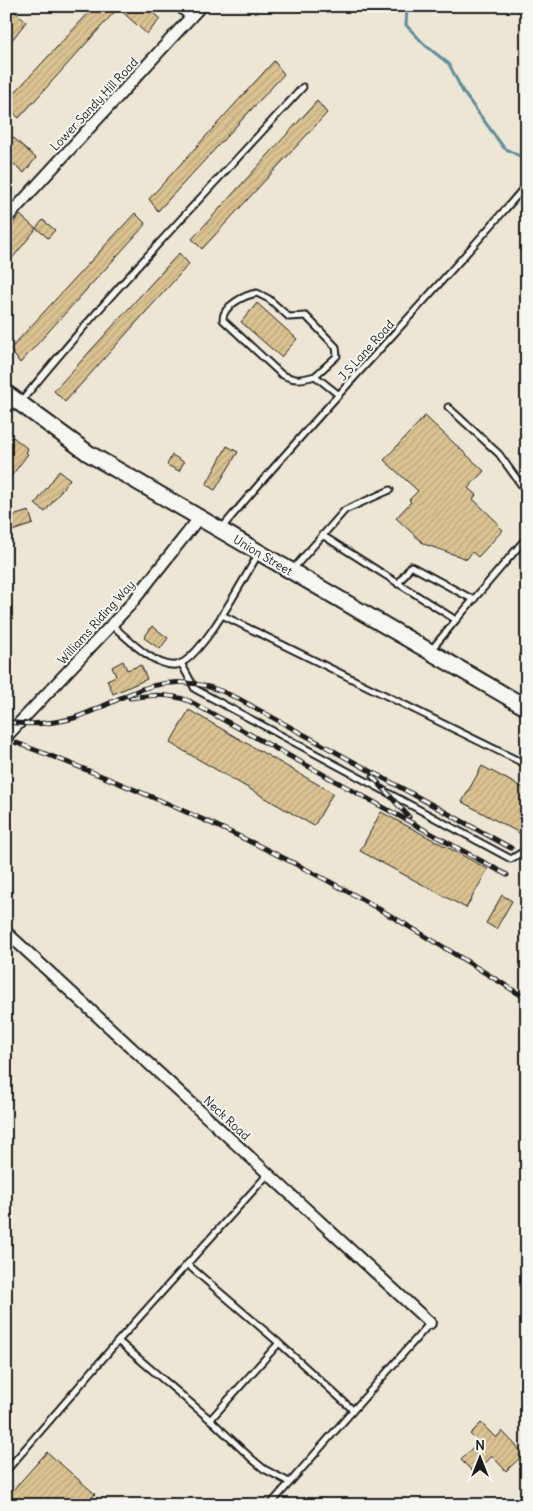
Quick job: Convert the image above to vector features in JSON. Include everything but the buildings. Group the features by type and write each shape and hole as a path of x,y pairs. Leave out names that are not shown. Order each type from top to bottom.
{"main road":[{"name":"Union Street","path":"6,393 88,453 527,708"}],"street":[{"name":"Lower Sandy Hill Road","path":"6,219 201,6"},
{"name":"Williams Riding Way","path":"6,737 131,604 199,518"},
{"name":"Neck Road","path":"6,932 269,1172 430,1323"}],"lane":[{"path":"176,6 190,19"},
{"path":"20,403 51,364 303,87"},
{"name":"J S Lane Road","path":"220,530 256,487 474,246 527,184"},
{"path":"257,293 269,299 289,317 306,316 338,351 337,356 315,376 297,381 281,374 223,320 224,314 241,298 257,293"},
{"path":"315,376 339,395"},
{"path":"448,406 499,454 527,493"},
{"path":"291,572 344,510 390,490"},
{"path":"322,536 456,620"},
{"path":"429,652 527,537"},
{"path":"112,625 146,654 162,663 176,665 181,663 188,659 207,638 260,553"},
{"path":"398,584 411,566 474,600"},
{"path":"222,615 527,764"},
{"path":"181,663 195,689 419,810 512,859 527,849"},
{"path":"6,1471 118,1341 269,1172"},
{"path":"187,1264 353,1410"},
{"path":"270,1505 430,1323"},
{"path":"118,1341 210,1420 252,1460 264,1469 289,1482"},
{"path":"210,1420 279,1343"}],"waterway":[{"path":"407,6 406,25 425,45 449,64 463,92 504,148 527,160"}],"railway":[{"path":"6,722 40,723 74,718 141,689 155,685 182,683 209,687 237,698 511,848"},
{"path":"130,698 160,695 182,698 189,701 507,875"},
{"path":"6,739 93,772 178,808 304,868 391,916 527,999"},
{"path":"372,776 409,817"}]}
